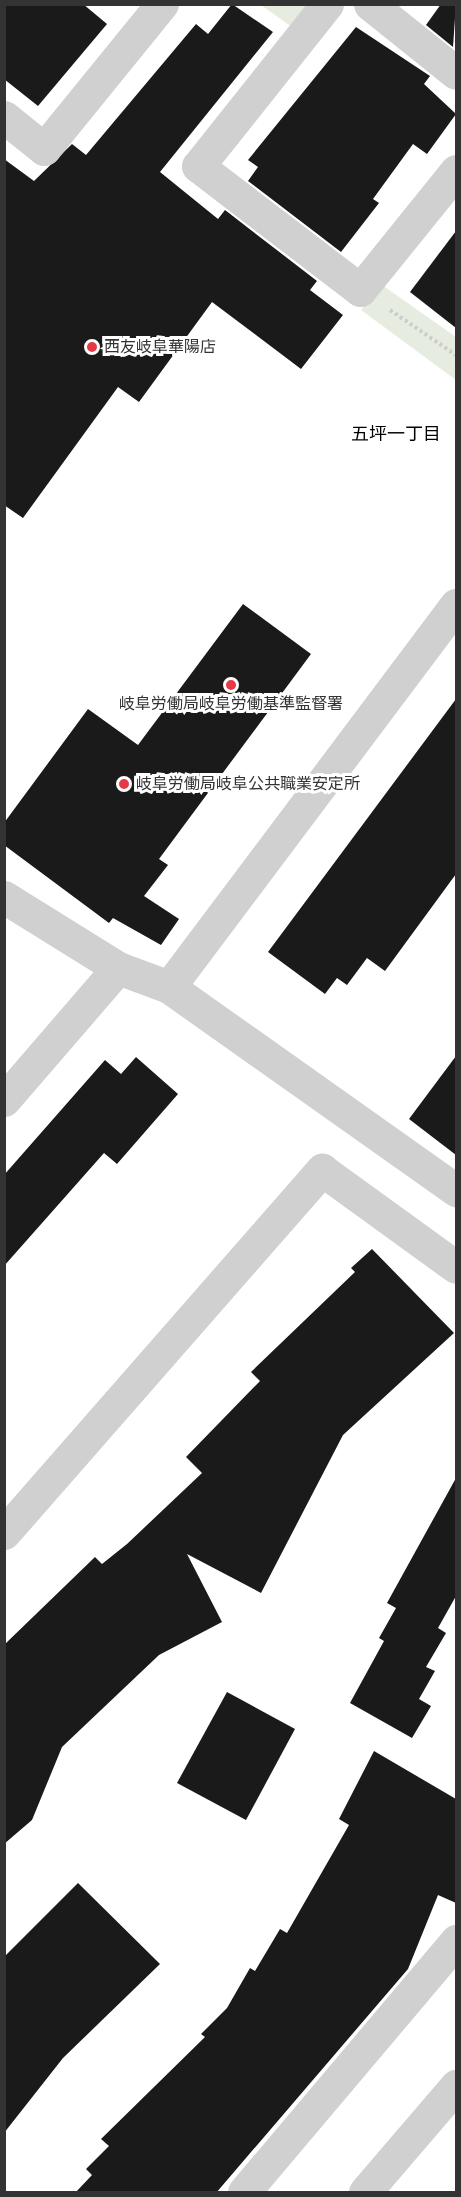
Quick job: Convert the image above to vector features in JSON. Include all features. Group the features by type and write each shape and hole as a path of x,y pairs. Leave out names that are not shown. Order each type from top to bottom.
{"street":[{"path":"4,117 44,148 162,4"},
{"path":"327,4 198,166 360,290 456,171"},
{"path":"370,4 456,73"},
{"path":"169,987 456,605"},
{"path":"4,897 118,968 169,987 456,1190"},
{"path":"4,1100 118,968"},
{"path":"4,1533 322,1170 456,1267"},
{"path":"244,2193 456,1941"},
{"path":"365,2193 456,2086"}],"path":[{"path":"360,290 456,355"}],"shaded area":[{"path":"261,5 311,5 292,27"},
{"path":"382,285 456,337 456,380 361,310"}],"building":[{"path":"4,4 83,4 107,24 38,106 4,79"},
{"path":"232,4 273,32 160,172 218,219 225,210 317,281 310,290 343,315 301,369 212,302 139,402 118,387 23,518 4,505 4,159 34,181 72,144 86,155 196,24 208,34"},
{"path":"441,4 456,4 453,47 426,25"},
{"path":"356,27 430,76 424,84 456,114 427,154 413,144 373,199 379,203 341,252 248,181 258,167 248,160"},
{"path":"456,231 456,328 410,292"},
{"name":"岐阜労働局岐阜公共職業安定所","path":"243,604 311,654 159,859 168,865 144,896 179,919 161,945 113,918 109,923 4,845 4,823 88,709 138,745"},
{"path":"456,699 456,874 385,971 367,958 347,985 337,978 325,994 268,952"},
{"path":"456,1056 456,1155 409,1119"},
{"path":"136,1057 178,1094 117,1164 104,1153 4,1266 4,1175 105,1060 121,1074"},
{"path":"372,1249 454,1333 343,1435 261,1593 187,1554 222,1622 159,1655 62,1747 32,1820 4,1844 4,1645 95,1557 102,1564 127,1544 202,1473 186,1457 260,1381 251,1372 355,1272 351,1268"},
{"path":"456,1478 456,1596 438,1628 446,1633 426,1667 435,1671 419,1699 431,1706 412,1738 350,1703 384,1641 379,1638 396,1608 387,1603"},
{"path":"227,1692 295,1729 246,1820 177,1783"},
{"path":"374,1751 456,1799 456,1903 438,1895 408,1969 216,2193 75,2193 92,2175 86,2169 109,2146 101,2139 205,2037 201,2034 227,2008 250,1968 255,1971 280,1929 287,1933 349,1825 339,1819"},
{"path":"78,1883 160,1964 63,2058 4,2133 4,1957"}],"place":[{"name":"西友岐阜華陽店","path":"92,347"},
{"name":"岐阜労働局岐阜労働基準監督署","path":"231,685"},
{"name":"岐阜労働局岐阜公共職業安定所","path":"124,784"}],"district":[{"name":"五坪一丁目","path":"396,434"}]}
